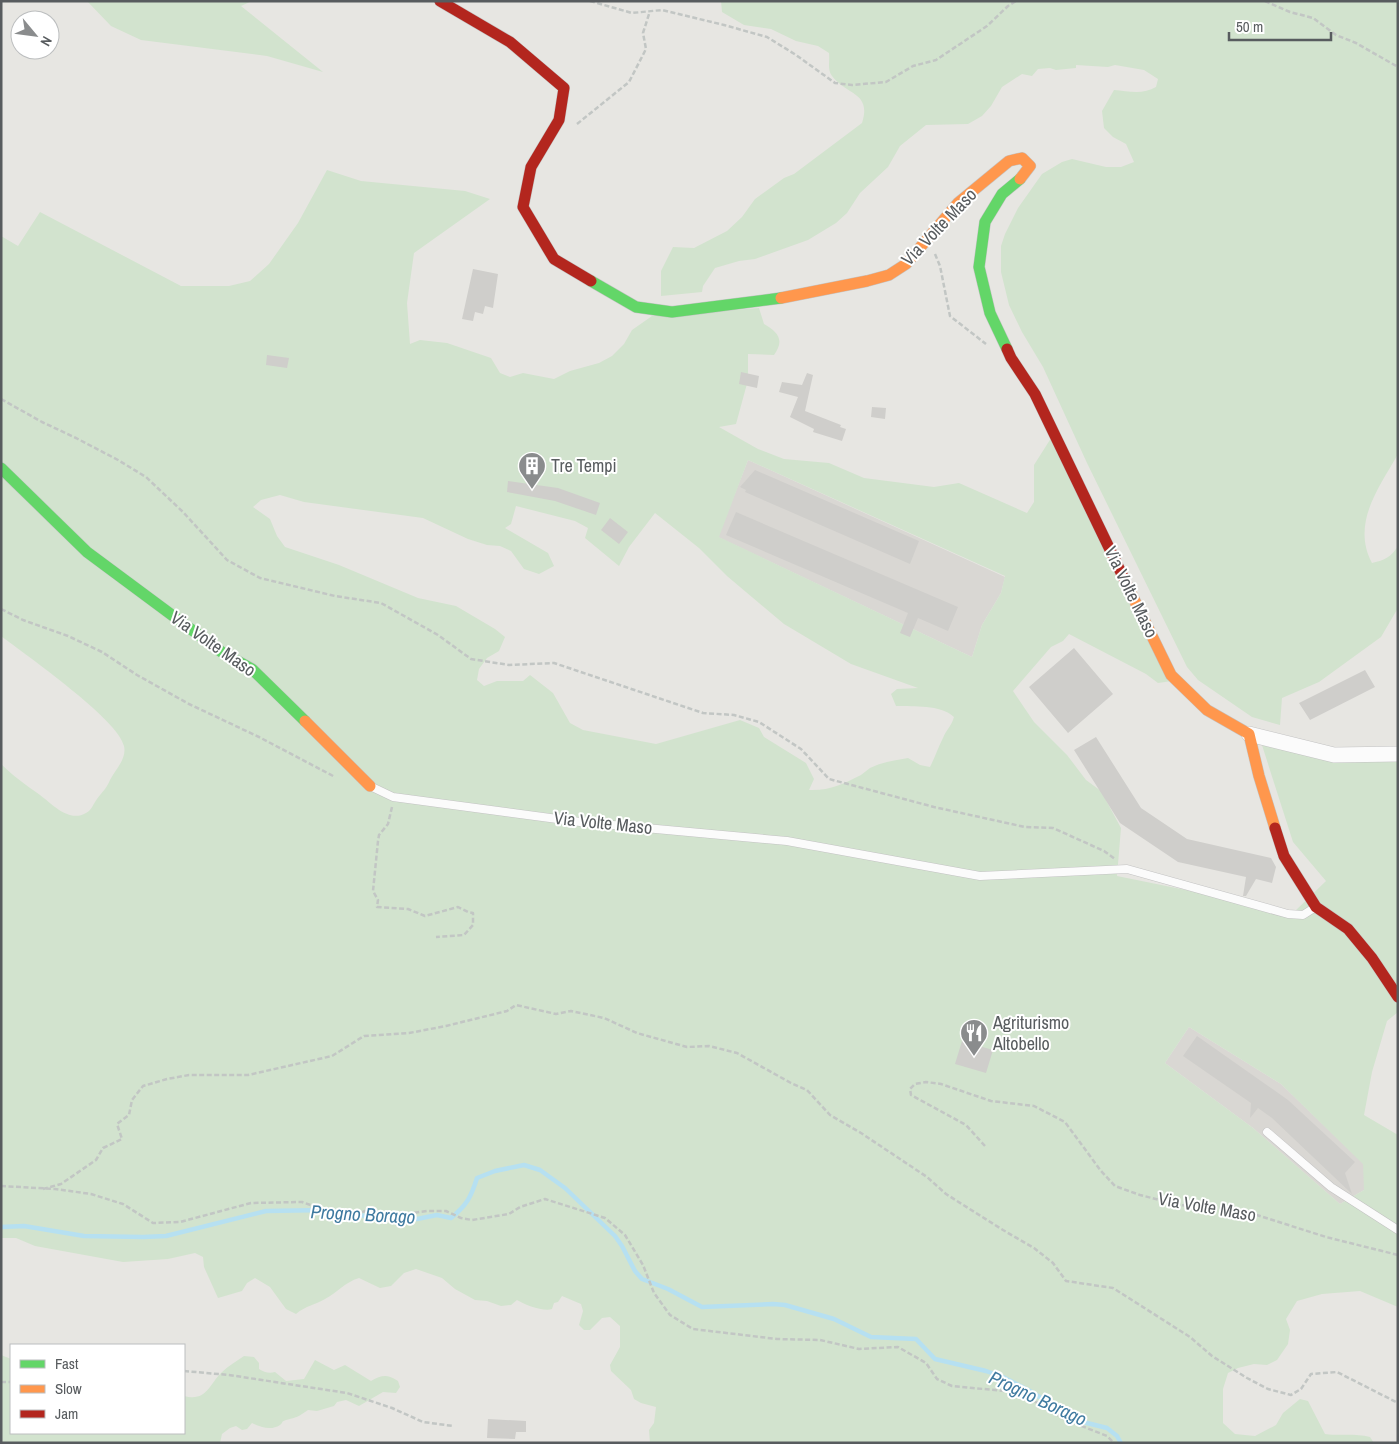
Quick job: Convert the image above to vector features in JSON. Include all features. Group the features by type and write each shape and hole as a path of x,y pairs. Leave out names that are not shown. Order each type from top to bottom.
{"street":[{"name":"Via Volte Maso","path":"440,1 510,42 564,88 560,120 532,166 523,207 554,259 636,307 672,312 786,297 889,275 906,264 958,203 1009,161 1022,158 1030,166 1024,176 1002,194 985,222 979,267 990,313 1011,358 1035,394 1172,674 1207,710 1249,734 1334,755 1398,754"},
{"name":"Via Volte Maso","path":"1,468 87,552 223,653 252,668 370,786"},
{"path":"1249,734 1259,776 1284,856 1316,906 1348,929 1372,958 1398,997"}],"lane":[{"name":"Via Volte Maso","path":"370,786 399,798 580,822 787,841 980,876 1127,869 1288,914 1302,915 1316,906"},
{"path":"1267,1132 1331,1187 1398,1230"}],"path":[{"path":"590,1 632,13 662,10 724,24 767,38 796,54 835,83 852,85 886,82 913,66 936,60 986,26 1016,1"},
{"path":"1265,1 1290,12 1313,18 1336,35 1356,43 1398,67"},
{"path":"576,124 629,82 646,50 643,33 650,11"},
{"path":"924,242 935,254 940,266 950,316 964,329 991,347"},
{"path":"1,399 118,460 146,477 183,512 227,560 260,578 335,596 381,603 438,635 471,659 509,665 554,663 704,713 734,715 758,722 800,749 829,779 934,807 1025,828 1053,828 1104,850 1133,871"},
{"path":"1,609 23,620 68,636 102,652 137,675 189,704 338,778"},
{"path":"399,798 391,807 388,824 379,835 373,891 378,900 377,907 408,909 425,916 458,907 473,913 473,925 464,934 436,937"},
{"path":"43,1188 61,1184 96,1160 104,1148 122,1140 117,1124 129,1115 132,1100 143,1086 189,1074 248,1075 332,1056 364,1036 409,1033 446,1026 507,1011 516,1005 556,1014 571,1011 604,1018 636,1033 687,1047 709,1046 737,1052 807,1090 830,1115 861,1133 927,1177 946,1194 1034,1248 1053,1263 1066,1281 1113,1288 1190,1337 1212,1356 1268,1389 1292,1396 1301,1389 1311,1374 1337,1372 1398,1403"},
{"name":"Via Volte Maso","path":"985,1146 966,1125 911,1095 910,1089 915,1084 926,1082 941,1084 991,1100 1034,1106 1065,1122 1101,1171 1115,1186 1140,1195 1179,1205 1238,1209 1326,1237 1398,1255"},
{"path":"1,1186 43,1188 91,1194 123,1204 153,1223 180,1222 251,1203 302,1202 347,1218 365,1211 405,1214 427,1211 446,1212 472,1220 509,1214 520,1207 545,1199 606,1218 625,1235 643,1265 654,1294 670,1315 693,1328 777,1339 820,1340 859,1349 898,1347 926,1363 937,1379 952,1386 1015,1392 1064,1419 1107,1436 1114,1443"},
{"path":"185,1371 229,1375 347,1393 392,1408 423,1422 453,1426"}],"shaded area":[{"path":"748,460 1005,577 1001,593 982,625 972,657 718,537"},
{"path":"1189,1027 1281,1084 1364,1164 1364,1190 1340,1204 1253,1128 1165,1063"}],"green space":[{"path":"87,1 252,1 241,6 323,72 267,56 141,40 111,26"},
{"path":"721,1 1398,1 1398,454 1370,506 1365,534 1366,548 1372,563 1387,558 1398,546 1398,608 1381,637 1319,682 1282,698 1280,725 1252,717 1198,680 1187,667 1087,463 1043,367 1022,332 1009,305 1001,272 1001,246 1018,208 1042,174 1062,162 1072,159 1106,167 1121,167 1134,162 1126,144 1113,137 1104,128 1102,111 1114,90 1141,92 1156,87 1158,79 1144,70 1115,65 1108,67 1076,65 1076,68 1038,69 1032,76 1022,74 1002,87 991,106 982,116 968,124 926,125 900,146 888,167 860,193 847,213 836,223 808,240 755,259 739,261 715,268 703,286 702,292 661,296 661,271 673,247 694,248 727,231 742,217 755,199 784,178 794,174 862,123 864,105 856,95 832,76 829,68 829,53 818,46 796,41 771,29 744,25 722,12"},
{"path":"327,170 361,181 465,191 490,199 414,253 407,303 410,344 420,340 447,343 491,358 500,373 510,377 523,373 554,379 570,371 599,363 612,356 624,344 632,330 652,316 759,308 764,324 776,333 779,345 774,355 748,354 748,380 736,424 719,427 758,449 784,459 829,463 864,478 934,487 959,483 1027,513 1034,502 1034,465 1053,435 1172,681 1158,683 1146,674 1069,634 1063,641 1051,647 1013,691 1034,722 1067,755 1086,780 1101,791 1121,828 1117,876 1294,912 1326,881 1293,842 1261,742 1398,758 1398,1012 1387,1021 1372,1072 1364,1115 1398,1135 1398,1307 1360,1291 1322,1294 1297,1301 1286,1319 1290,1330 1288,1344 1277,1360 1267,1365 1254,1364 1238,1368 1228,1373 1223,1389 1223,1423 1235,1434 1255,1436 1276,1425 1283,1413 1300,1399 1308,1401 1325,1434 1370,1437 1374,1443 650,1443 649,1430 654,1423 656,1407 634,1399 631,1390 611,1371 610,1365 620,1347 620,1326 610,1317 602,1318 590,1330 584,1330 579,1325 583,1311 581,1304 562,1296 558,1302 554,1303 552,1309 549,1310 534,1308 517,1300 511,1305 501,1306 487,1301 475,1300 455,1289 442,1278 416,1269 404,1273 391,1286 380,1288 359,1278 345,1285 329,1297 296,1314 286,1309 270,1287 255,1278 247,1283 242,1291 218,1298 204,1267 203,1257 195,1253 168,1259 123,1262 35,1246 16,1238 1,1238 1,764 61,811 73,816 80,815 90,810 106,788 122,760 124,746 118,735 106,721 70,688 1,636 1,236 18,246 40,212 181,286 229,286 250,281 269,264 298,223","holes":["748,460 1005,576 1001,593 982,625 972,657 719,537","280,495 304,502 423,518 468,539 487,545 500,546 511,551 524,569 539,574 554,566 548,553 505,528 511,524 516,506 575,521 588,528 585,538 619,566 629,547 655,513 699,548 727,576 784,624 851,664 918,688 897,689 891,694 896,706 934,708 954,717 930,767 920,765 908,758 894,760 870,768 861,775 842,784 816,790 809,790 814,779 806,763 764,737 759,728 740,720 656,744 583,730 570,723 553,693 530,675 523,681 497,681 484,686 477,680 479,669 487,658 499,651 505,637 495,629 456,606 418,598 339,565 285,547 277,536 270,519 253,507 261,500","1189,1027 1281,1084 1363,1164 1364,1190 1340,1204 1253,1128 1165,1063"]},
{"path":"1,1355 10,1359 10,1434 185,1434 185,1396 197,1397 202,1395 224,1370 244,1356 254,1357 259,1363 259,1369 271,1373 275,1372 286,1381 304,1379 315,1360 334,1370 345,1365 371,1381 388,1376 398,1381 400,1387 396,1393 383,1392 359,1406 346,1400 317,1411 308,1410 283,1421 280,1425 273,1428 262,1427 252,1423 247,1429 242,1430 236,1426 222,1434 220,1443 1,1443"}],"building":[{"path":"473,269 498,274 493,308 485,306 483,314 475,312 473,321 462,319"},
{"path":"267,355 289,358 287,368 266,365"},
{"path":"741,372 759,376 757,388 739,384"},
{"path":"807,373 813,375 805,411 841,425 840,427 846,429 842,441 813,432 814,429 790,417 798,397 779,392 782,382 802,385"},
{"path":"872,407 886,408 885,419 871,417"},
{"path":"755,470 919,541 910,564 745,492 746,490 740,487"},
{"path":"508,481 558,488 600,503 596,515 555,501 507,492"},
{"path":"736,512 958,607 948,631 918,618 910,637 900,633 908,613 726,535"},
{"path":"610,518 628,532 619,544 601,530"},
{"path":"1074,648 1113,694 1068,733 1029,687"},
{"path":"1365,670 1375,687 1310,720 1299,703"},
{"path":"1096,737 1141,808 1187,839 1271,858 1276,867 1272,883 1256,879 1246,896 1243,896 1246,877 1178,862 1120,823 1074,750"},
{"path":"1197,1036 1288,1100 1355,1162 1345,1173 1352,1194 1272,1118 1258,1108 1250,1118 1251,1103 1183,1056"},
{"name":"Agriturismo Altobello","path":"962,1041 993,1050 986,1073 955,1064"},
{"path":"488,1419 526,1421 526,1432 516,1432 515,1439 487,1438"}],"waterway":[{"name":"Progno Borago","path":"1,1227 24,1226 84,1236 143,1237 166,1236 266,1211 326,1210 379,1218 417,1219 437,1215 451,1218 468,1200 477,1178 495,1171 524,1165 540,1170 565,1188 615,1236 635,1271 642,1279 668,1289 702,1307 785,1305 834,1319 871,1337 916,1339 935,1359 1003,1377 1079,1421 1107,1428 1117,1436 1121,1443"}],"traffic: fast":[{"path":"1007,349 990,313 979,267 985,222 1002,194 1020,179"},
{"path":"591,281 636,307 672,312 781,298"},
{"path":"1,468 87,552 223,653 252,669 305,721"}],"traffic: slow":[{"path":"781,298 889,275 906,264 958,203 1009,161 1022,158 1030,166 1020,179"},
{"path":"1127,585 1171,675 1207,710 1249,734 1259,776 1275,828"},
{"path":"305,721 370,786"}],"traffic: jam":[{"path":"440,1 510,42 564,88 559,120 531,167 523,207 554,259 591,281"},
{"path":"1007,349 1035,394 1127,585"},
{"path":"1275,828 1284,856 1316,907 1348,929 1372,958 1398,997"}],"place":[{"name":"Tre Tempi","path":"532,490"},
{"name":"Agriturismo Altobello","path":"974,1057"}]}
